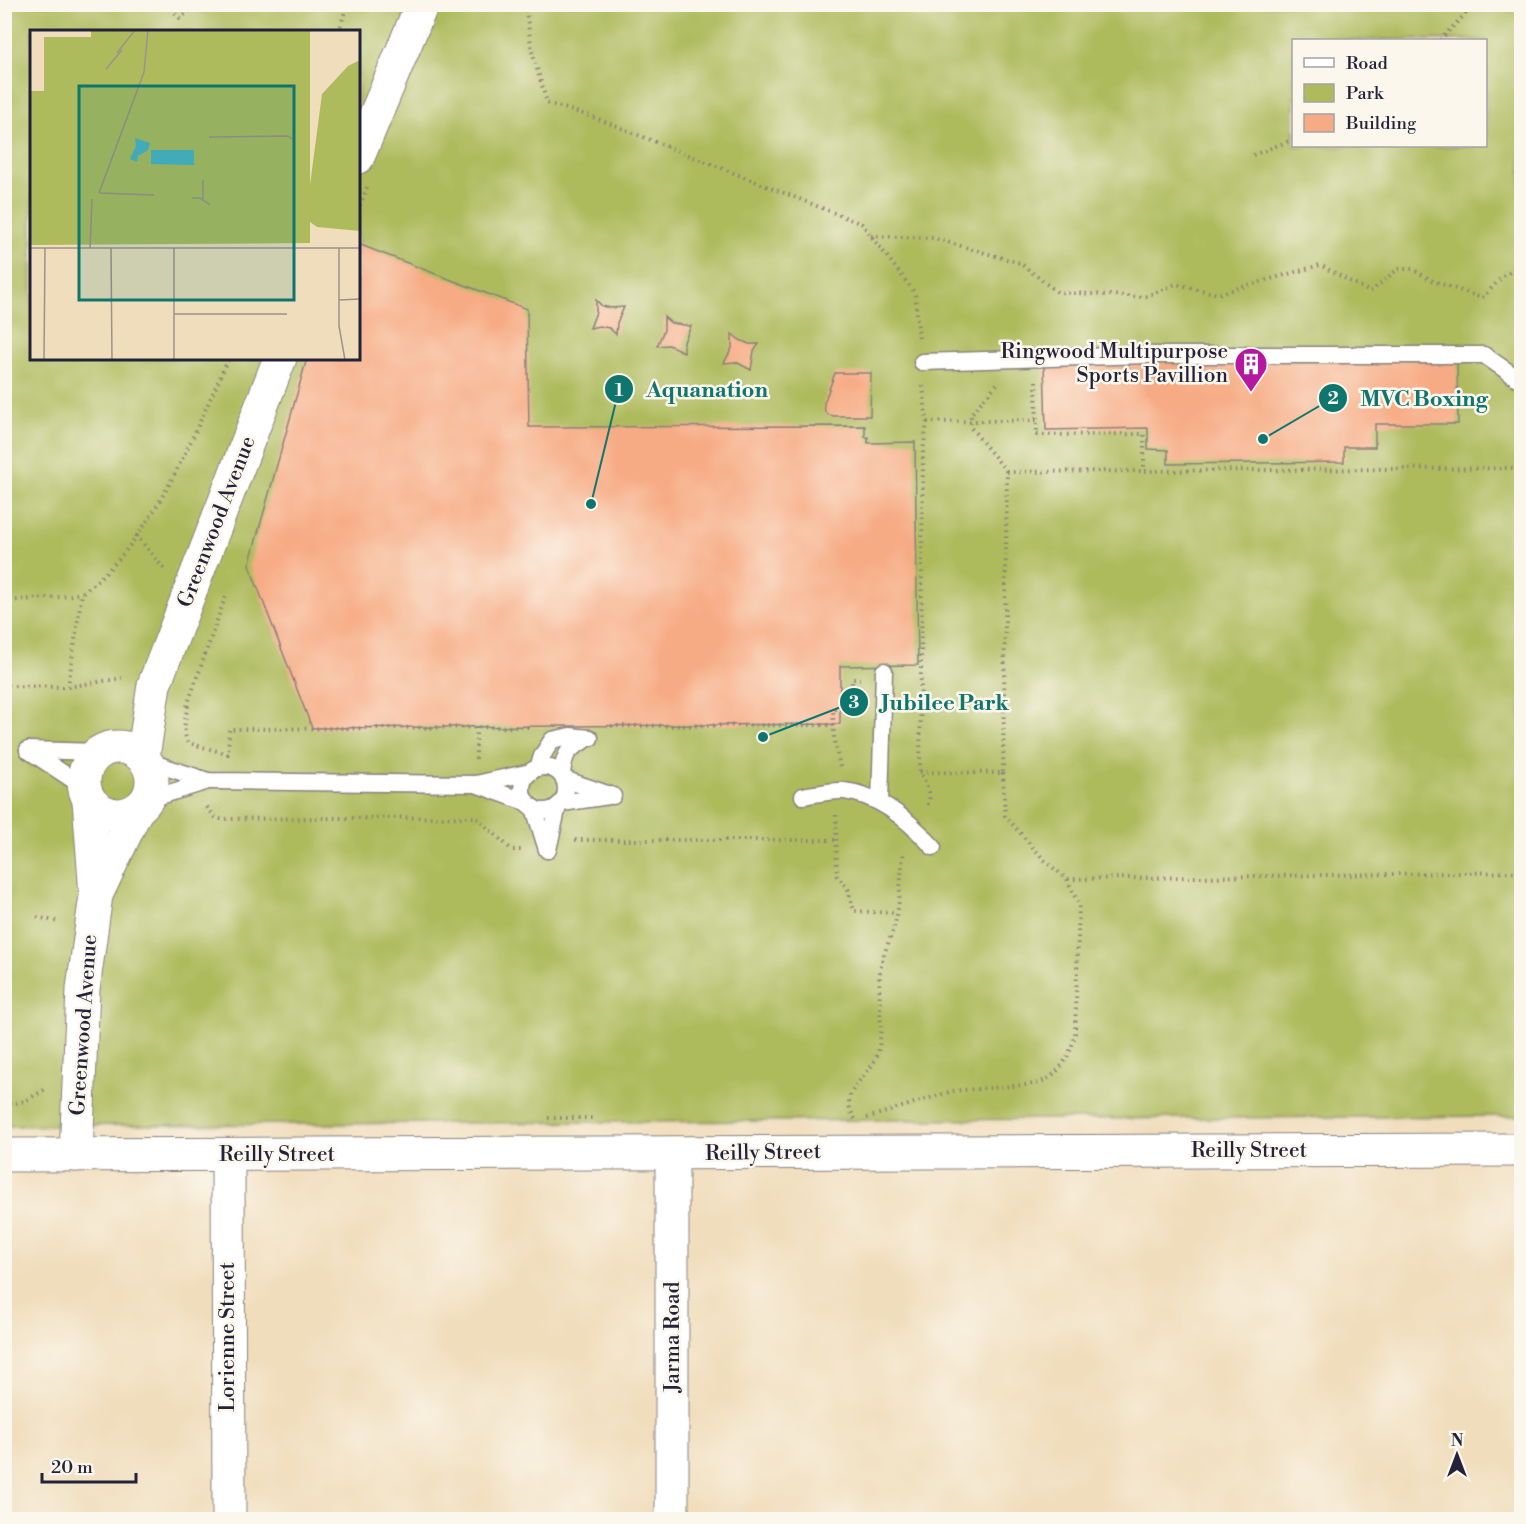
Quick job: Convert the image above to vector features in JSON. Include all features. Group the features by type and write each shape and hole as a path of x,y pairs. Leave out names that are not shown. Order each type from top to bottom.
{"street":[{"path":"360,152 422,4"},
{"name":"Greenwood Avenue","path":"145,759 154,685 279,360"},
{"name":"Greenwood Avenue","path":"101,751 154,685"},
{"path":"125,747 145,759 152,774 152,788 142,805 125,814 111,814 99,809 87,794 84,774 89,762 101,751 125,747"},
{"name":"Greenwood Avenue","path":"76,1155 83,988 96,895 87,794"},
{"name":"Greenwood Avenue","path":"96,895 142,805"},
{"name":"Reilly Street","path":"4,1155 1521,1150"},
{"name":"Jarma Road","path":"672,1154 672,1520"},
{"name":"Lorienne Street","path":"228,1155 229,1520"}],"lane":[{"path":"922,362 1146,355 1484,355 1517,378"},
{"path":"880,802 884,671"},
{"path":"570,736 590,738 572,747 564,758 563,777 566,791 560,804 548,850 531,806 524,797 523,784 552,740 570,736"},
{"path":"87,794 28,750 101,751"},
{"path":"145,759 208,781 476,784 551,768 563,777 613,796 560,804 546,811 476,784"},
{"path":"142,805 208,781"},
{"path":"802,796 841,791 860,794 880,802 915,826 933,847"}],"path":[{"path":"167,4 180,18 199,4"},
{"path":"340,30 347,4"},
{"path":"525,4 532,51 547,103 593,117 862,224 915,293 927,422 923,451 920,772 927,784 930,801 905,847 900,868 892,938 884,953 880,968 876,1057 848,1098 854,1120 873,1116 936,1094 1046,1081 1063,1064 1075,1033 1079,905 1067,879 1046,862 1005,816 1003,773 1007,472 971,428 971,414 998,382"},
{"path":"1441,39 1475,4"},
{"path":"1253,155 1292,139"},
{"path":"871,236 933,238 1020,263 1057,292 1144,297 1176,284 1218,294 1320,265 1370,292 1398,270 1412,269 1433,281 1482,298 1503,276 1515,269 1521,274"},
{"path":"4,601 62,597 82,592 99,580 116,562 161,499 228,360"},
{"path":"1036,377 1037,435 1143,434 1144,471"},
{"path":"927,422 1037,420"},
{"path":"1007,472 1520,468"},
{"path":"68,687 82,592"},
{"path":"8,686 68,687 134,676 154,685"},
{"path":"188,706 185,728 188,743 228,754 229,729 536,727"},
{"path":"607,726 834,725"},
{"path":"920,772 1003,773"},
{"path":"205,803 215,817 221,819 476,817 512,850 572,850 573,840 836,840"},
{"path":"1067,879 1521,872"},
{"path":"4,1105 25,1101 53,1086"},
{"path":"544,1119 604,1118"}],"green space":[{"path":"4,5 1521,5 1521,1116 5,1126"}],"building":[{"path":"360,245 527,309 529,427 865,426 865,437 868,437 868,443 915,442 918,665 840,666 840,724 312,728 249,565 306,360 360,360"},
{"path":"596,300 602,306 624,307 617,323 616,334 609,328 599,326 590,328 596,312"},
{"path":"664,317 671,323 691,326 684,342 684,352 669,345 657,346 664,330"},
{"path":"732,334 749,344 759,344 754,351 751,370 736,362 724,363 732,348"},
{"name":"Ringwood Multipurpose Sports Pavillion","path":"1457,360 1458,424 1375,424 1375,447 1344,447 1344,462 1168,464 1168,450 1148,449 1148,428 1046,430 1044,363"},
{"path":"835,373 871,373 870,416 834,416 825,412 824,403"}],"place":[{"name":"Ringwood Multipurpose Sports Pavillion","path":"1251,393"},
{"name":"MVC Boxing","path":"1263,439"},
{"name":"Aquanation","path":"591,504"},
{"name":"Jubilee Park","path":"763,737"}]}
